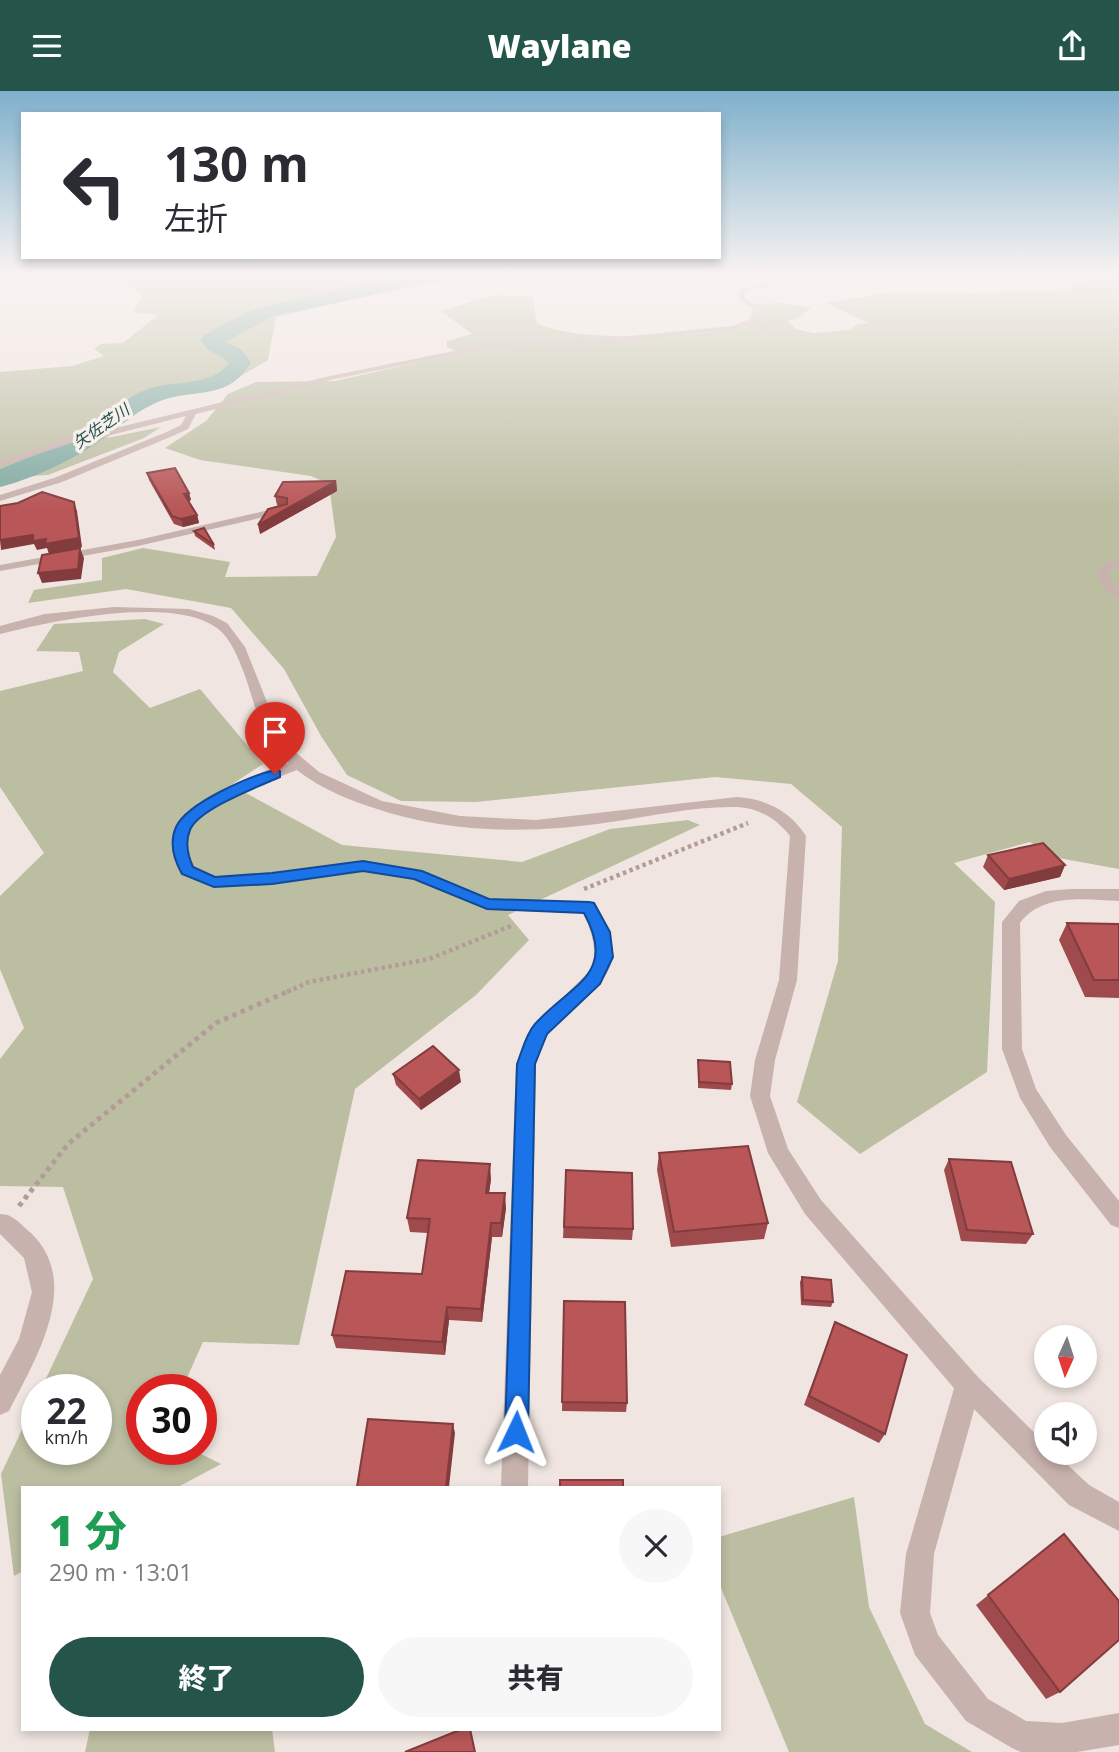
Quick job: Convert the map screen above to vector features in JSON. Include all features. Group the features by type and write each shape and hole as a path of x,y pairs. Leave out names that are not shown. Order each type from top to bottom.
{"street":[{"path":"0,464 82,436 103,434 330,378 461,353"},
{"path":"0,498 58,481 172,433 185,427 194,411"},
{"path":"0,568 138,543 282,510"},
{"path":"1119,564 1111,563 1102,573 1109,587 1119,593"},
{"path":"0,629 78,613 166,610 199,615 223,626 233,639 258,690 273,734 299,764 326,783 363,800 412,814 460,821 537,825 739,801 775,812 790,823 799,837 788,980 765,1060 760,1096 779,1153 813,1207 968,1385 1079,1495 1119,1517"},
{"path":"299,764 228,794 195,814 183,828 180,854 187,870 214,882 272,879 363,866 417,875 487,904 589,907 602,932 605,957 594,980 540,1030 526,1064 515,1486"},
{"path":"1119,895 1084,893 1053,897 1025,905 1010,922 1009,982 1012,1049 1027,1092 1058,1141 1119,1217"},
{"path":"0,1402 30,1343 44,1292 34,1252 3,1224"},
{"path":"968,1385 920,1554 915,1613 926,1644 977,1710 1023,1737 1062,1739 1119,1729"}],"path":[{"path":"3,1224 68,1144 216,1023 309,982 429,959 523,921 542,905 775,812"}],"green space":[{"path":"99,353 269,353 268,360 234,380 164,398 127,415 107,438 161,427 144,438 48,475 0,478 0,372 72,366 104,356"},
{"path":"459,353 1119,353 1119,869 1053,857 1030,842 954,863 995,902 987,1072 860,1154 797,1102 838,961 842,827 791,784 715,777 476,802 401,801 347,775 321,736 284,669 231,608 126,589 28,603 34,590 102,580 102,558 143,548 230,562 225,577 317,576 336,537 329,484 311,476 200,460 165,448 206,421 228,394 256,382 335,381"},
{"path":"145,619 164,624 119,652 113,672 150,708 200,689 263,764 231,785 342,845 522,862 610,829 688,820 700,825 508,915 529,940 476,995 355,1089 299,1345 203,1342 189,1374 126,1374 126,1465 221,1464 180,1486 21,1486 21,1572 14,1576 1,1474 21,1432 21,1465 112,1465 112,1374 48,1374 93,1279 63,1187 0,1186 0,1059 24,1028 0,969 0,896 44,853 0,787 0,691 83,671 79,652 36,651 54,624"},
{"path":"854,1497 869,1607 925,1724 972,1752 789,1752 721,1588 721,1536"},
{"path":"90,1731 272,1731 275,1752 85,1752"}],"building":[{"path":"175,468 189,493 184,494 197,515 181,519 172,516 147,473"},
{"path":"336,481 258,525 268,509 287,504 287,498 275,496 283,482"},
{"path":"42,492 74,502 79,538 45,544 46,539 33,541 33,535 0,540 0,506 18,503"},
{"path":"204,528 214,545 194,531"},
{"path":"80,548 78,569 38,573 42,555"},
{"path":"1043,843 1065,865 1009,879 988,855"},
{"path":"1067,923 1119,924 1119,980 1094,980"},
{"path":"433,1046 459,1070 419,1099 393,1074"},
{"path":"698,1060 730,1062 732,1084 699,1082"},
{"path":"748,1146 768,1223 674,1232 659,1153"},
{"path":"949,1159 1011,1162 1033,1234 967,1230"},
{"path":"418,1160 490,1164 486,1193 505,1193 501,1223 491,1223 481,1309 447,1307 442,1342 332,1335 346,1271 422,1274 430,1219 407,1218"},
{"path":"566,1170 632,1173 633,1229 564,1227"},
{"path":"802,1277 831,1280 833,1302 803,1300"},
{"path":"564,1301 625,1302 627,1403 562,1402"},
{"path":"835,1322 907,1355 885,1434 809,1396"},
{"path":"368,1419 453,1424 446,1486 357,1486"},
{"path":"560,1480 623,1480 623,1486 560,1486"},
{"path":"1064,1534 1119,1601 1119,1640 1060,1692 988,1595"},
{"path":"457,1731 470,1731 475,1752 405,1752"}],"waterway":[{"name":"矢佐芝川","path":"0,479 75,446 131,405 160,393 218,383 234,372 240,363 229,353"}],"route":[{"path":"275,774 228,794 195,814 183,828 180,854 187,870 214,882 272,879 363,866 417,875 487,904 589,907 602,932 605,957 594,980 540,1030 526,1064 516,1432"}]}
